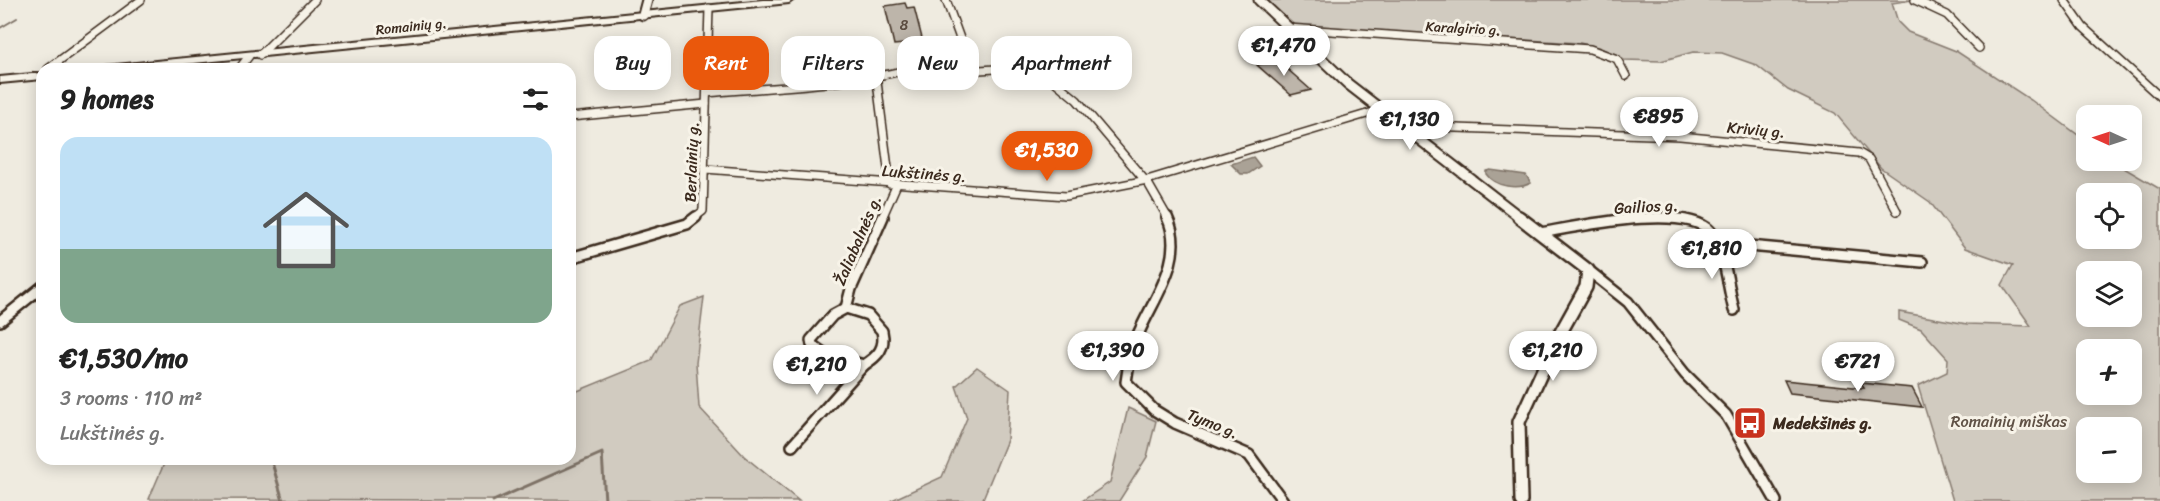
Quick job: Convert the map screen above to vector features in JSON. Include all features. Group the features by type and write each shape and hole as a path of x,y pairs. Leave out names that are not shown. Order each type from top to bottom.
{"main road":[{"name":"Romainių g.","path":"172,63 789,0"},
{"path":"0,80 36,76"}],"street":[{"path":"56,63 141,0"},
{"path":"260,55 315,0"},
{"path":"644,15 647,0"},
{"path":"946,0 959,36"},
{"path":"1258,0 1380,110 1628,302 1685,374 1726,415 1752,454 1776,501"},
{"path":"1916,0 1947,15 1979,48"},
{"path":"2064,0 2083,27 2160,97"},
{"name":"Berlainių g.","path":"576,256 695,220 705,205 709,8"},
{"name":"Karalgirio g.","path":"1287,28 1590,50 1617,59 1626,76"},
{"path":"244,63 249,56"},
{"path":"979,70 1047,66 1053,80 1077,100 1136,172 1147,180"},
{"path":"707,93 781,85"},
{"path":"878,90 893,184"},
{"path":"576,116 706,104"},
{"name":"Lukštinės g.","path":"705,169 1066,196 1147,180 1380,110"},
{"name":"Krivių g.","path":"1400,126 1680,136 1859,153 1869,159 1897,211"},
{"name":"Tymo g.","path":"1147,180 1167,211 1174,232 1172,264 1135,341 1126,365 1126,382 1154,410 1175,423 1249,455 1283,501"},
{"name":"Žaliabalnės g.","path":"846,308 851,289 893,184"},
{"name":"Gailios g.","path":"1540,233 1627,220 1689,218 1706,226 1716,243"},
{"path":"1734,310 1716,243 1922,262"},
{"path":"1521,501 1519,422 1556,341 1586,287 1588,270"},
{"path":"0,321 36,292"},
{"name":"Žaliabalnės g.","path":"792,446 864,365 875,357 884,340 884,330 879,323 855,310 846,308 833,315 815,333 812,345 826,355 864,365"}],"green space":[{"name":"Romainių miškas","path":"1267,0 1912,0 1892,3 1898,22 1908,32 1956,51 2031,100 2076,134 2076,171 2129,171 2160,189 2160,501 1953,501 1918,386 1947,372 1948,359 1921,329 1899,320 1899,312 1967,324 2031,326 2002,285 2013,265 1965,248 1930,202 1881,168 1835,113 1788,90 1756,65 1722,53 1693,52 1661,61 1624,60 1601,48 1580,43 1291,27"},
{"path":"704,297 696,363 699,407 744,456 799,501 149,499 163,465 576,465 576,392 651,361 680,306"},
{"path":"977,367 1010,390 1007,440 982,501 890,501 942,477 967,418 956,386"},
{"path":"1128,408 1156,421 1147,457 1119,501 1082,501 1110,482"}],"shaded area":[{"path":"1253,157 1260,166 1248,174 1241,174 1231,164"},
{"path":"1486,171 1526,175 1531,183 1507,186 1490,178"}],"building":[{"path":"905,3 907,8 914,7 921,36 897,36 897,45 894,45 885,6"},
{"path":"1278,59 1311,90 1291,95 1257,65"},
{"path":"1784,380 1864,388 1861,383 1912,388 1922,407 1790,393"}],"waterway":[{"path":"0,28 17,18"},
{"path":"576,464 602,453 605,501"},
{"path":"273,465 283,501"},
{"path":"493,501 575,465"}],"place":[{"name":"Medekšinės g.","path":"1750,423"}]}
